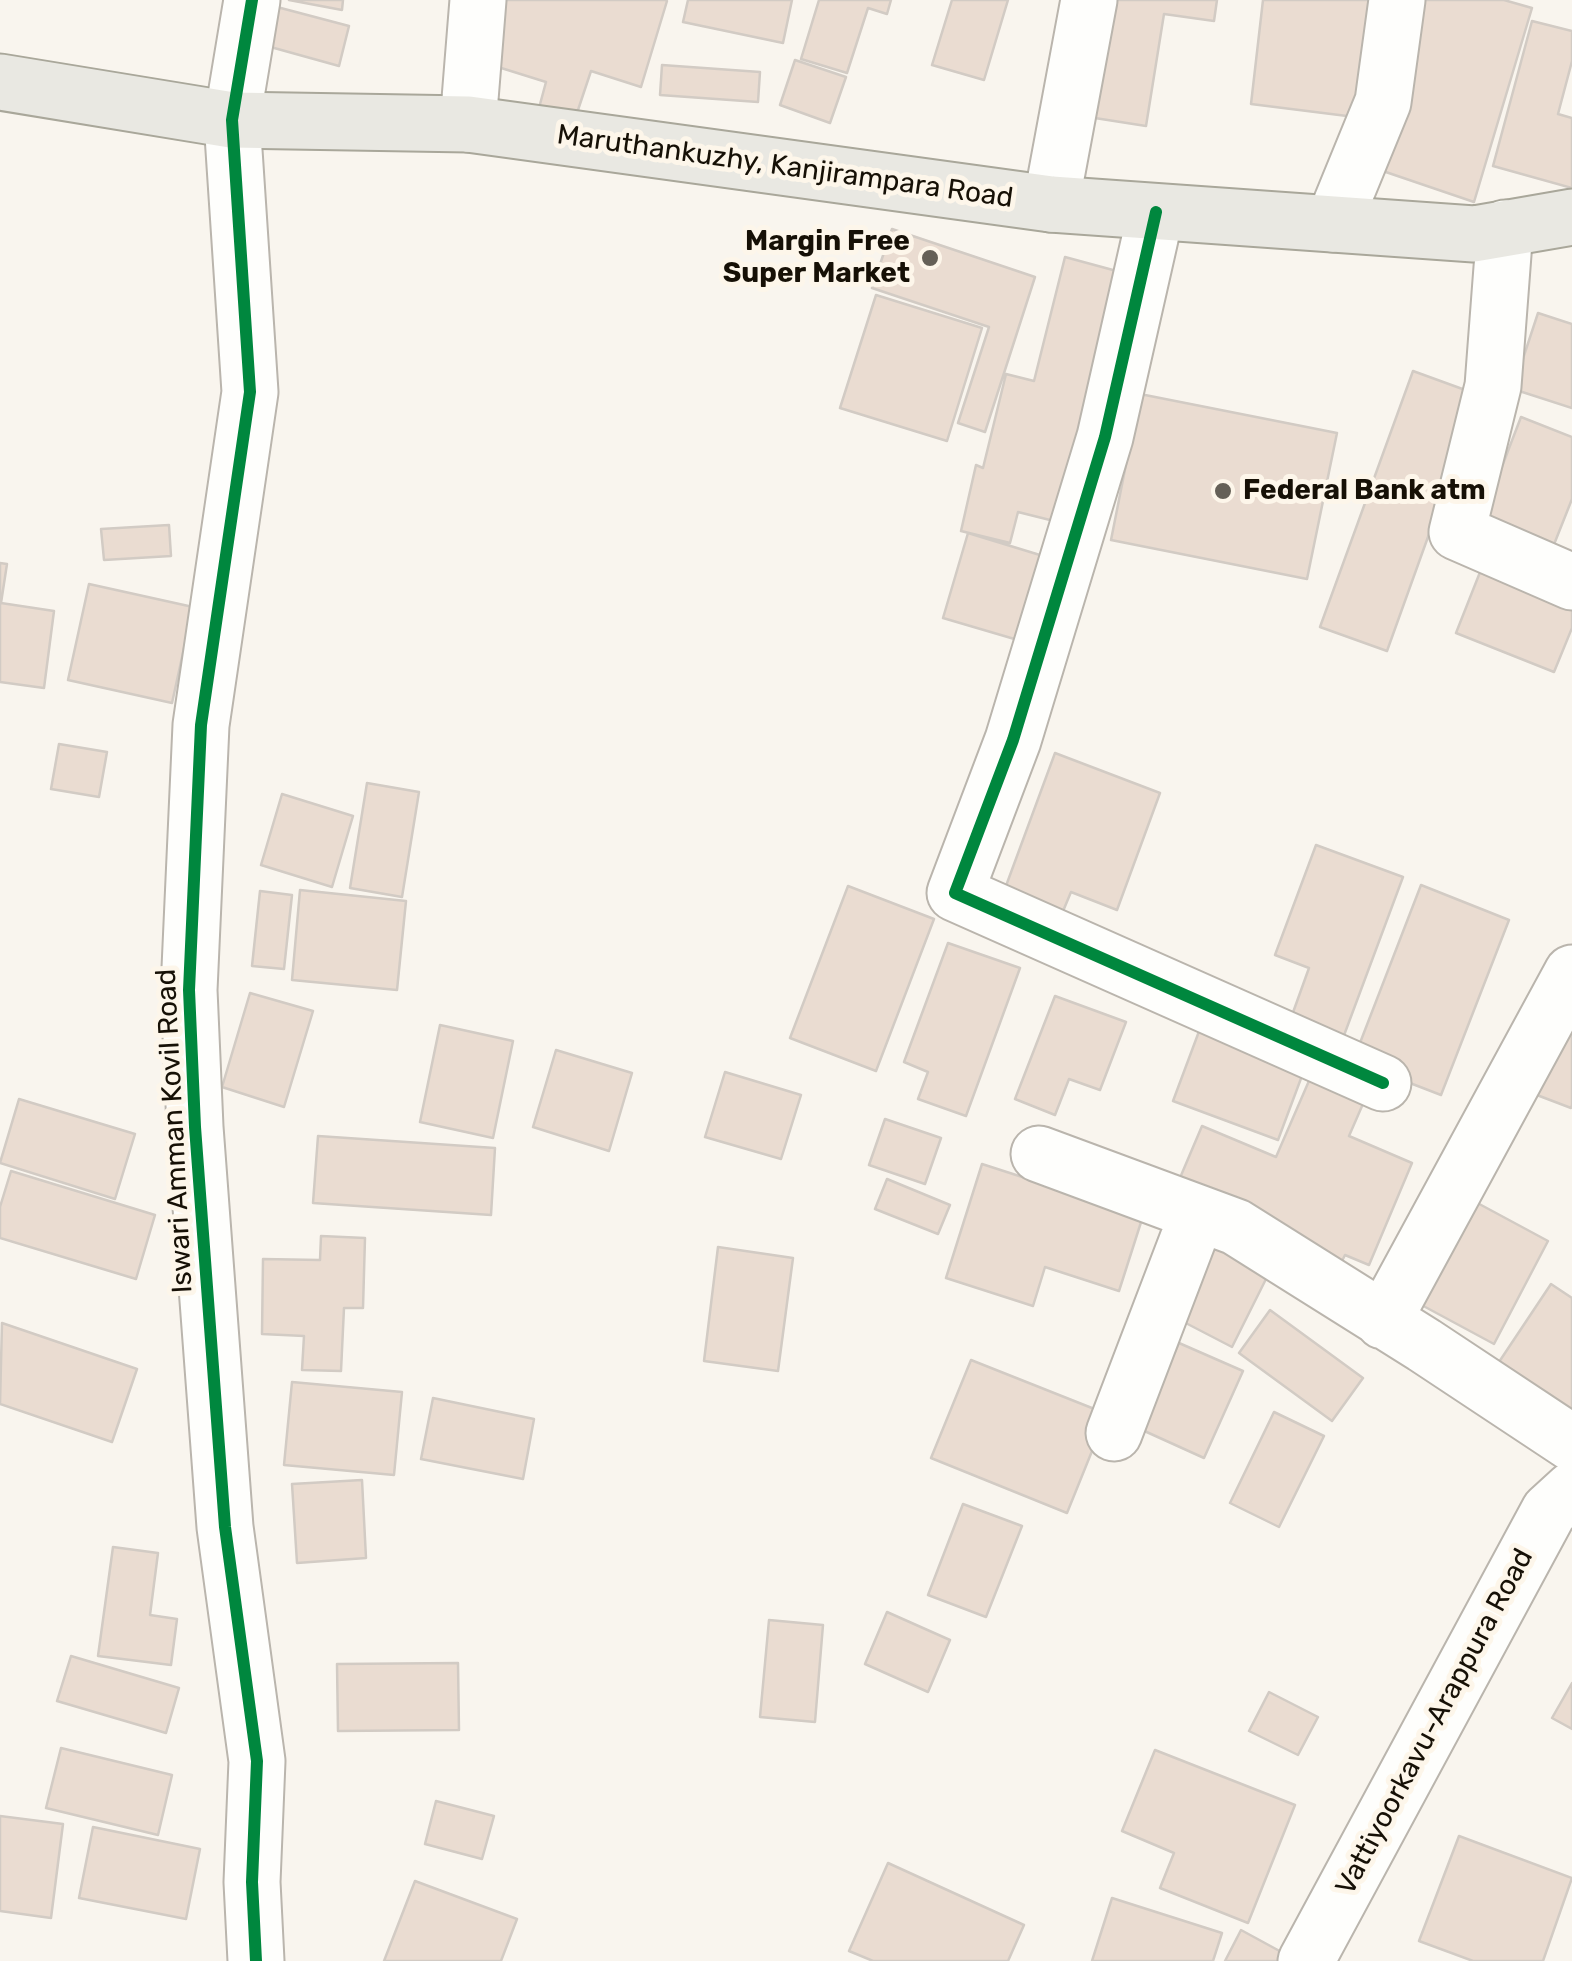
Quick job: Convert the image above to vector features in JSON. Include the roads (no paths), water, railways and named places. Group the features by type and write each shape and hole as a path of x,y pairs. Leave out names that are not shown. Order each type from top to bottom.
{"main road":[{"name":"Maruthankuzhy, Kanjirampara Road","path":"0,82 232,120 468,124 1051,204 1474,234 1572,217"}],"street":[{"name":"Iswari Amman Kovil Road","path":"252,0 232,120 250,392 201,725 189,990 195,1127 225,1527 257,1761 252,1882 256,1961"},
{"path":"468,124 478,0"},
{"path":"1051,204 1089,0"},
{"path":"1333,224 1383,102 1397,0"},
{"path":"1156,212 1105,436 1013,740 955,893 1384,1084"},
{"path":"1505,228 1493,386 1457,532 1572,582"},
{"path":"1382,1320 1572,974"},
{"path":"1039,1154 1236,1228 1572,1444"},
{"path":"1114,1433 1198,1214"},
{"name":"Vattiyoorkavu-Arappura Road","path":"1306,1961 1549,1511 1572,1490"}],"place":[{"name":"Margin Free Super Market","path":"930,258"},
{"name":"Federal Bank atm","path":"1223,491"}]}
